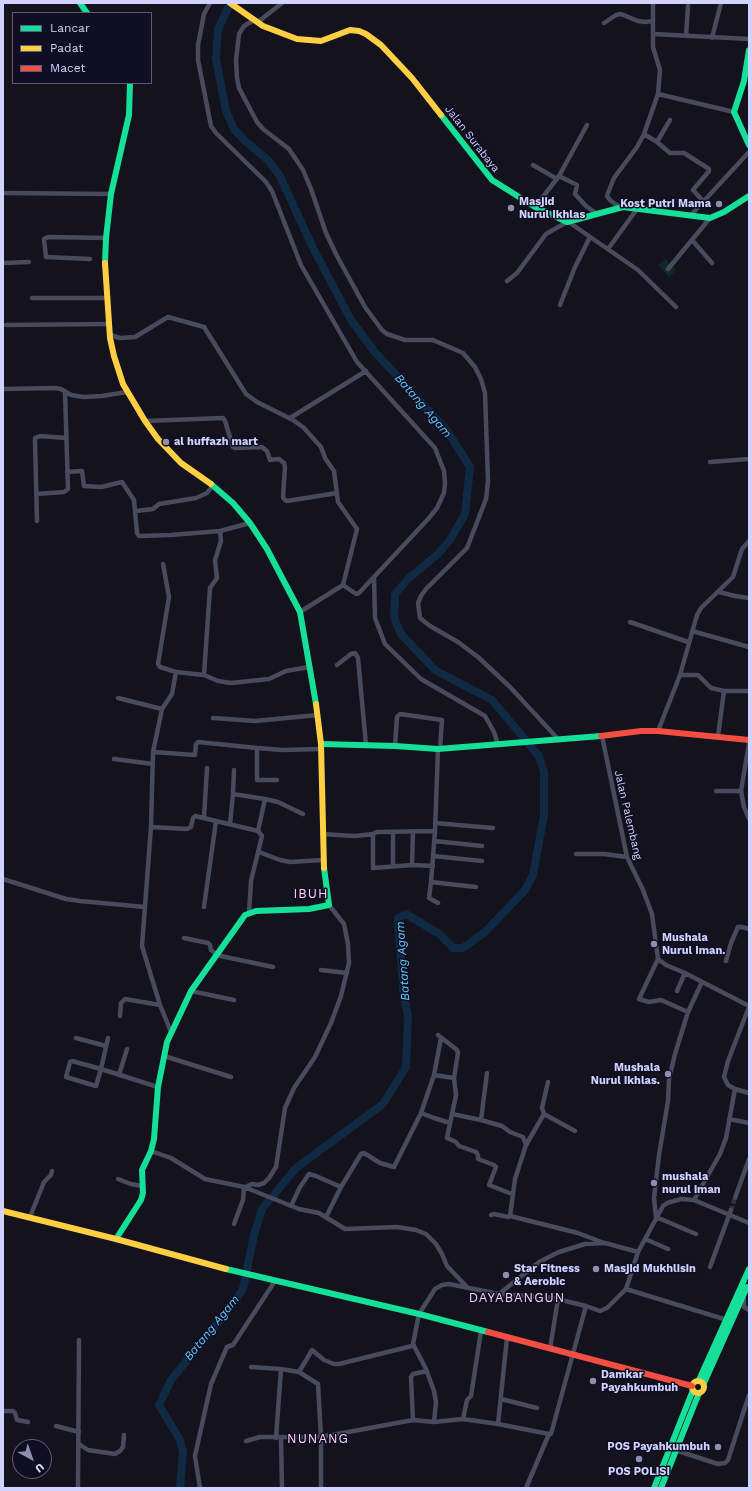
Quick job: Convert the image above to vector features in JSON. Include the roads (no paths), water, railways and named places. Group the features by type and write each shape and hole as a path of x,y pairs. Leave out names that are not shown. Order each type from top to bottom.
{"main road":[{"path":"80,3 86,12"},
{"name":"Jalan Surabaya","path":"230,3 254,19 297,40 321,41 350,30 359,31 366,34 381,45 412,78 492,180 535,207 569,222"},
{"path":"749,50 744,81 734,112 749,145"},
{"path":"116,1239 138,1206 142,1193 142,1170 151,1151 154,1139 158,1087 164,1056 171,1032 191,991 240,921 249,913 309,909 329,905 323,860 321,746 318,715 300,612 268,549 250,523 233,503 213,485 181,463 158,439 127,392 114,356 110,335 107,298 105,260 106,238 111,194 129,115 130,84"},
{"path":"569,222 623,207 710,218 724,212 749,196"},
{"path":"321,746 366,745 439,749 543,742 620,733 658,731 718,736 749,741"},
{"path":"3,1211 116,1239 230,1270 419,1314 702,1392 705,1388 701,1381"},
{"path":"701,1381 749,1270"},
{"path":"661,1488 695,1390 693,1383 701,1381 744,1296 749,1283"},
{"path":"654,1488 673,1450"}],"street":[{"path":"210,3 204,14 198,46 198,60 211,126 216,133 266,182 272,191 301,265 357,362 435,448 444,472 444,493 437,508 359,593 356,594 343,585"},
{"path":"282,3 244,26 239,34 236,60 236,78 252,116 263,129 289,149 303,170 326,233 337,256 365,307 382,330 386,334 405,340 433,340 463,353 475,367 481,379 485,393 488,481 486,499 467,548 426,589 421,596 418,603 420,618 430,626 458,642 478,657 510,687 560,740"},
{"path":"623,207 615,204 607,196 614,178 637,147 644,134 658,94 660,70 653,47 653,3"},
{"path":"712,38 721,3"},
{"path":"686,36 688,6"},
{"path":"604,23 616,15 621,14 638,21 653,21"},
{"path":"653,34 749,39"},
{"path":"658,94 734,112"},
{"path":"657,142 670,120"},
{"path":"535,207 558,178 587,126"},
{"path":"644,134 657,142 670,153 684,153 709,169 709,171 693,190 703,201"},
{"path":"691,215 749,152"},
{"path":"533,165 558,178 576,185 575,194 586,206 597,214"},
{"path":"3,193 111,194"},
{"path":"608,249 637,209"},
{"path":"668,269 710,218"},
{"path":"507,281 517,273 546,234 569,222 638,270 676,307"},
{"path":"90,259 46,257 44,239 48,237 106,238"},
{"path":"560,305 575,267 590,237"},
{"path":"692,240 712,263"},
{"path":"3,263 29,262"},
{"path":"32,298 107,298"},
{"path":"110,335 120,338 135,337 168,317 204,327 246,394 257,402 290,418 304,428 321,447 334,471 338,502 357,529 343,585 300,612"},
{"path":"6,325 109,324"},
{"path":"290,418 366,371"},
{"path":"3,389 55,388 73,396 89,397 127,392"},
{"path":"36,494 66,491 68,486 65,392"},
{"path":"145,421 223,418 231,445 233,447 262,447 267,451 270,460 280,459 284,463 283,497 285,500 287,501 337,492"},
{"path":"38,521 35,438 40,436 66,438"},
{"path":"710,462 749,459"},
{"path":"67,472 83,472 84,486 101,487 122,482 134,498 137,533 139,536 220,531 250,523"},
{"path":"136,512 153,509 159,504 196,498 206,493 213,485"},
{"path":"204,675 210,588 217,578 215,560 221,541 220,531"},
{"path":"658,731 680,675 688,642 697,615 701,608 733,577 742,549 749,541"},
{"path":"163,564 169,597 158,664 160,667 176,672 204,675 218,681 231,683 272,679 286,671 309,667"},
{"path":"374,577 375,618 385,644 421,679 485,716 494,732 498,745"},
{"path":"719,592 749,598"},
{"path":"630,622 688,642"},
{"path":"692,631 749,646"},
{"path":"336,665 351,654 355,653 358,658 366,745"},
{"path":"171,1032 160,1005 142,946 151,827 153,752 162,708 172,694 176,672"},
{"path":"680,675 698,675 714,690 749,691"},
{"path":"718,736 724,690"},
{"path":"118,698 162,708"},
{"path":"395,746 397,717 400,714 442,720 439,749 434,856 429,898 438,903"},
{"path":"213,718 255,721 318,715"},
{"name":"Jalan Palembang","path":"602,736 627,857 652,914 658,959"},
{"path":"749,741 741,791 744,807 749,819"},
{"path":"153,752 194,755 196,744 198,742 282,750 321,746"},
{"path":"257,748 257,780 277,780"},
{"path":"114,759 153,764"},
{"path":"204,818 207,768"},
{"path":"230,824 234,770"},
{"path":"716,791 741,791"},
{"path":"233,794 265,799 286,805 303,814"},
{"path":"258,831 265,799"},
{"path":"151,827 187,829 191,827 195,816 258,831 262,836 251,881 249,913"},
{"path":"204,907 216,821"},
{"path":"435,822 493,828"},
{"path":"322,834 355,836 377,832 435,831"},
{"path":"393,832 393,866"},
{"path":"412,865 413,832"},
{"path":"372,834 374,868 412,865 433,866"},
{"path":"434,841 482,846"},
{"path":"259,852 290,862 323,860"},
{"path":"576,854 604,854 627,857"},
{"path":"434,856 482,861"},
{"path":"3,879 80,902 144,907"},
{"path":"431,882 476,887"},
{"path":"244,1187 252,1184 258,1185 264,1183 276,1167 285,1108 294,1088 315,1057 331,1023 341,996 347,973 348,944 344,924 329,905"},
{"path":"726,961 731,943 738,927 749,929"},
{"path":"184,938 208,943 211,950 216,954 273,967"},
{"path":"688,1012 662,1000 648,1002 639,999 658,959 666,965 685,973 749,1006 728,1061 724,1077 728,1085 735,1090 749,1093"},
{"path":"321,970 347,973"},
{"path":"677,991 685,973"},
{"path":"656,1217 654,1198 666,1117 669,1079 688,1012 702,982"},
{"path":"191,991 234,1000"},
{"path":"120,1016 121,1003 125,999 160,1005"},
{"path":"326,1217 341,1187 361,1154 364,1153 380,1163 394,1167 421,1113 434,1075 439,1036 457,1050 458,1053 454,1078 456,1095 447,1138 456,1142 459,1146 476,1152 478,1159 494,1165 496,1167 489,1185 512,1194"},
{"path":"76,1038 106,1046"},
{"path":"108,1038 106,1046 101,1069 97,1086 95,1087 68,1079 66,1076 71,1061 101,1069 158,1087"},
{"path":"119,1075 127,1049"},
{"path":"164,1056 231,1077"},
{"path":"481,1120 487,1073"},
{"path":"434,1075 454,1078"},
{"path":"548,1082 542,1108 544,1114 575,1131"},
{"path":"694,1200 720,1154 726,1138 735,1090"},
{"path":"421,1113 450,1123"},
{"path":"452,1114 502,1126 510,1132 523,1137 526,1145"},
{"path":"510,1216 515,1179 526,1145 544,1114"},
{"path":"729,1119 749,1123"},
{"path":"151,1151 170,1158 205,1179 244,1187 285,1204 319,1213 345,1229 397,1227 416,1230 426,1234 436,1244 449,1269 468,1288"},
{"path":"735,1198 749,1159"},
{"path":"30,1218 44,1180 50,1176 52,1171"},
{"path":"292,1206 300,1187 309,1174 341,1187"},
{"path":"118,1179 142,1186"},
{"path":"234,1224 243,1200 244,1187"},
{"path":"434,1422 436,1402 434,1391 427,1371 413,1344 419,1314 432,1293 442,1285 449,1284 499,1294 542,1296 586,1306 600,1311 607,1308 626,1289 638,1252 656,1217 663,1206 667,1203 681,1199 694,1200 730,1212 749,1223"},
{"path":"710,1267 730,1212"},
{"path":"491,1215 510,1216 578,1233 605,1243 638,1252"},
{"path":"656,1217 696,1234"},
{"path":"645,1239 668,1249"},
{"path":"499,1294 548,1257 585,1244 605,1243"},
{"path":"200,1488 195,1456 211,1384 227,1347 233,1345 275,1280"},
{"path":"626,1289 727,1320"},
{"path":"744,1296 744,1307 749,1310"},
{"path":"550,1349 558,1299"},
{"path":"526,1488 549,1434 551,1434 586,1306"},
{"path":"463,1419 467,1400 471,1396 481,1331"},
{"path":"498,1424 507,1338"},
{"path":"78,1488 79,1340"},
{"path":"299,1372 312,1350 324,1360 334,1364 339,1364 412,1346 413,1344"},
{"path":"251,1367 299,1372 318,1384 321,1437 321,1488"},
{"path":"281,1369 278,1438 282,1488"},
{"path":"413,1420 411,1377 413,1374 427,1371"},
{"path":"673,1450 718,1464 725,1463 728,1460 749,1395"},
{"path":"501,1399 537,1408"},
{"path":"3,1411 13,1411 17,1420 28,1422"},
{"path":"246,1441 260,1438 321,1437 413,1420 434,1422 463,1419 549,1434"},
{"path":"56,1426 78,1432"},
{"path":"79,1444 88,1450 115,1454 123,1447 124,1435"}],"waterway":[{"name":"Batang Agam","path":"180,1488 183,1452 180,1440 159,1405 171,1380 229,1309 243,1289 254,1235 262,1209 296,1168 383,1104 406,1067 408,1018 403,989 398,918 406,914 438,933 453,948 463,948 485,932 525,890 533,875 544,815 544,772 539,756 492,700 435,670 401,634 394,618 395,594 408,579 438,554 450,540 465,514 470,467 448,432 374,351 351,320 313,248 280,176 268,160 245,141 234,129 226,111 216,59 218,29 228,8 233,3"}],"tunnel":[{"path":"731,1210 735,1198"}],"place":[{"name":"Kost Putri Mama","path":"719,204"},
{"name":"Masjid Nurul Ikhlas","path":"511,208"},
{"name":"al huffazh mart","path":"166,442"},
{"name":"Mushala Nurul Iman.","path":"654,944"},
{"name":"Mushala Nurul ikhlas.","path":"668,1074"},
{"name":"mushala nurul iman","path":"654,1183"},
{"name":"Masjid Mukhlisin","path":"596,1269"},
{"name":"Star Fitness & Aerobic","path":"506,1275"},
{"name":"Damkar Payahkumbuh","path":"593,1381"},
{"name":"POS Payahkumbuh","path":"718,1447"},
{"name":"POS POLISI","path":"639,1459"}],"district":[{"name":"IBUH","path":"311,894"},
{"name":"DAYABANGUN","path":"517,1298"},
{"name":"NUNANG","path":"318,1439"}]}
